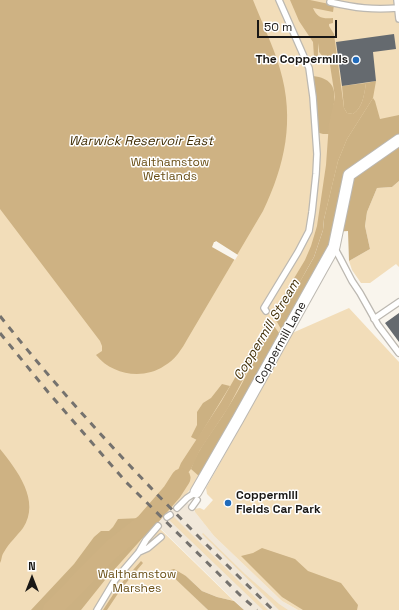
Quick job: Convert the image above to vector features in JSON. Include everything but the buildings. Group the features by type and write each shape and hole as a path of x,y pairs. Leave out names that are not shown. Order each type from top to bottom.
{"street":[{"name":"Coppermill Lane","path":"196,496 334,247 349,175 399,140"}],"lane":[{"path":"266,311 264,308 309,231 317,154 313,96 309,68 279,0"},
{"path":"398,0 399,19"},
{"path":"330,2 355,8 398,8"},
{"path":"334,247 378,326 399,353"},
{"path":"374,319 399,302"},
{"path":"192,507 196,496"},
{"path":"177,508 187,498 196,496"},
{"path":"97,610 114,580 139,552 146,540 158,526"},
{"path":"139,552 148,548 161,537"}],"shaded area":[{"path":"313,76 324,79 334,90 334,107 329,134 316,132"},
{"path":"366,83 365,92 359,108 353,114 347,113 344,108 342,86"},
{"path":"373,98 380,119 399,115 399,181 392,187 377,188 367,212 365,226 370,249 349,261 348,231 333,232 324,256 281,329 277,322 314,257 323,230 324,219 338,161 347,139"},
{"path":"0,305 179,510 188,503 214,536 282,601 298,610 244,610 119,487"},
{"path":"274,326 279,333 200,477 191,469 194,461 243,382 266,336"},
{"path":"222,384 230,386 197,440 191,437 197,425 197,412 203,403 211,398"},
{"path":"142,518 155,524 105,580 81,610 31,610 74,564 94,537 101,531 109,531 118,519"},
{"path":"262,548 295,559 308,571 341,583 358,605 357,610 303,610 282,597 241,556 253,553"},
{"path":"174,569 186,576 202,591 217,597 234,601 244,610 208,610 167,571"}],"green space":[{"name":"Walthamstow Wetlands","path":"0,0 399,0 399,131 340,172 291,312 200,477 185,496 155,524 234,601 217,597 202,591 186,576 168,571 208,610 0,610"},
{"path":"399,181 399,267 396,264 370,283 361,283 352,270 349,261 370,249 365,226 367,212 377,188 392,187"},
{"path":"349,308 399,362 399,610 298,610 282,601 214,536 194,509 200,508 204,510 213,500 207,494 206,488 290,334"},
{"path":"173,516 268,610 263,610 169,520"},
{"path":"203,533 245,574 288,610 279,610 202,534"}],"water":[{"name":"Warwick Reservoir East","path":"0,0 253,0 274,51 284,88 287,106 287,124 282,159 271,194 263,211 186,342 172,361 156,370 137,374 119,371 110,367 96,355 102,351 100,341 0,209"},
{"path":"290,0 310,0 334,5 333,12 313,8 318,16 333,18 333,23 329,24 329,26 334,34 344,108 347,113 353,114 359,108 365,92 366,83 376,81 373,98 347,139 338,161 324,219 323,230 314,257 277,322 272,315 305,260 317,226 326,165 329,123 335,97 330,65 319,52 319,43 318,57 314,57 313,42 299,21"},
{"path":"269,319 274,326 266,336 228,408 200,450 191,469 183,479 182,484 177,488 170,502 162,494 163,492 174,480 181,463 221,402"},
{"path":"0,449 13,466 25,486 29,507 28,518 23,528 2,555 0,563"},
{"path":"141,561 143,563 121,589 107,610 103,610 118,587"}],"pier":[{"path":"216,241 238,255 235,260 212,247"}],"waterway":[{"name":"Coppermill Stream","path":"52,610 113,548 145,523 172,492 181,478"}],"railway":[{"path":"0,316 64,393 132,468 166,504 273,610"},
{"path":"0,333 48,392 126,482 257,610"}],"place":[{"name":"The Coppermills","path":"356,60"},
{"name":"Coppermill Fields Car Park","path":"228,503"}],"park label":[{"name":"Walthamstow Marshes","path":"137,582"}]}
